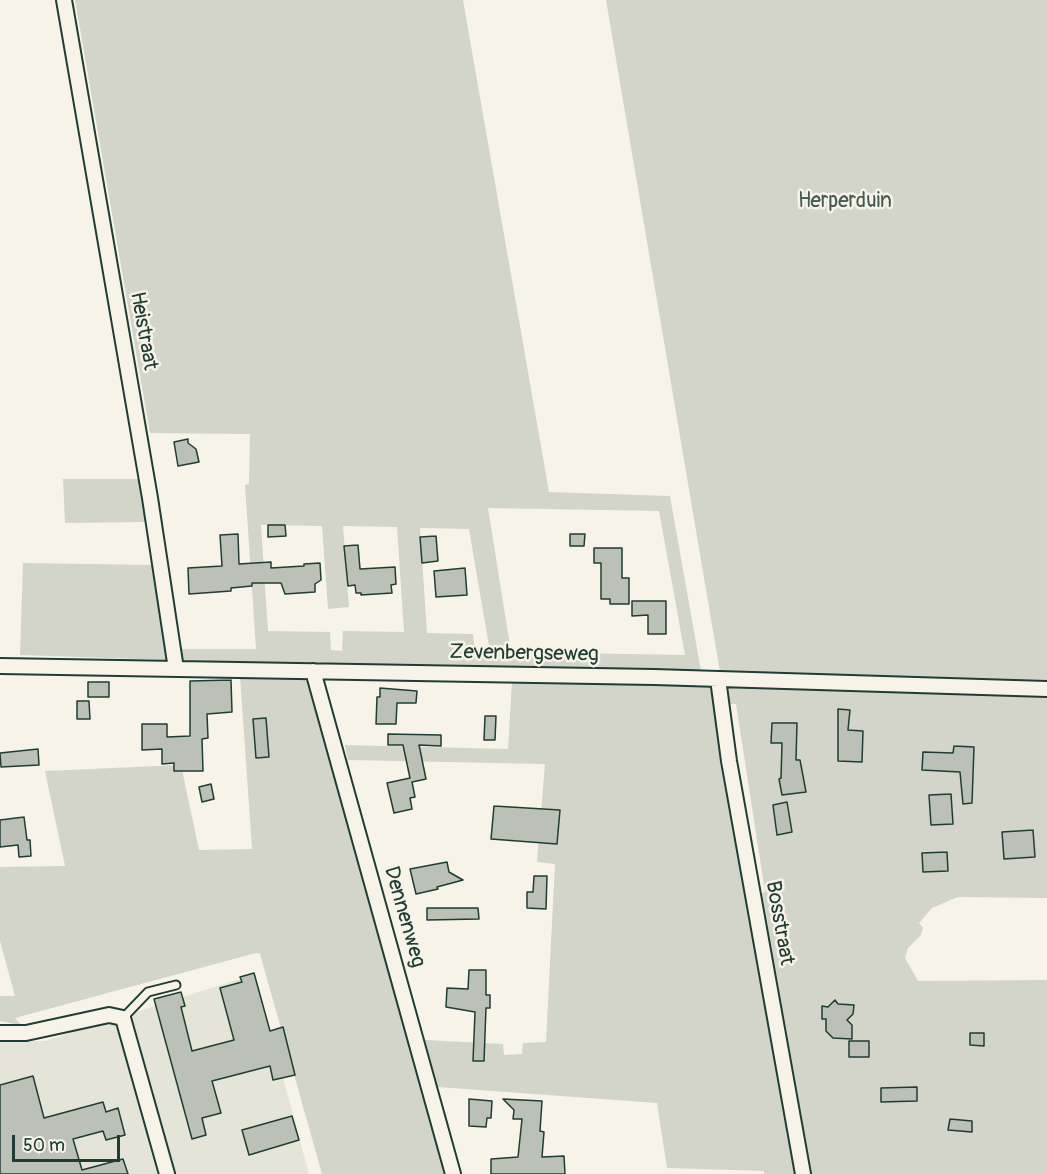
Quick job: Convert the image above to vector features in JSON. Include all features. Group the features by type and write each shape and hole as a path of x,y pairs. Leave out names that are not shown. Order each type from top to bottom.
{"street":[{"name":"Heistraat","path":"64,0 150,498 176,669"},
{"name":"Zevenbergseweg","path":"0,666 718,679 1047,689"},
{"name":"Dennenweg","path":"314,671 453,1174"},
{"name":"Bosstraat","path":"718,679 729,761 803,1174"},
{"path":"0,1033 26,1033 109,1015 123,1018 167,1174"}],"lane":[{"path":"123,1018 148,992 176,985"}],"shaded area":[{"path":"255,974 309,1174 0,1174 0,1042 45,1041"}],"green space":[{"path":"75,0 463,0 549,492 670,496 701,671 179,662 177,649 256,649 245,485 249,484 250,434 150,433","holes":["488,508 659,511 685,655 511,652","261,525 322,526 328,609 349,607 343,526 397,527 404,632 343,631 342,651 331,650 330,632 268,631","420,528 469,529 490,652 475,652 473,634 427,633"]},
{"name":"Herperduin","path":"606,0 1047,0 1047,898 958,897 932,908 919,923 923,928 921,935 908,948 905,958 918,981 1047,980 1047,1174 809,1174 761,893 765,892 736,704 729,704 726,686 733,686 731,672 720,672"},
{"path":"63,479 139,479 147,522 65,523"},
{"path":"23,563 154,565 166,660 20,655"},
{"path":"240,676 309,677 444,1174 322,1174 260,954 256,953 15,1018 21,1025 0,1021 0,996 15,996 0,941 0,867 65,866 45,771 181,765 199,850 252,849"},
{"path":"512,681 712,685 796,1174 667,1168 657,1103 438,1087 425,1040 503,1044 504,1055 522,1054 523,1043 546,1042 555,864 537,862 545,764 348,760 345,745 508,749"}],"building":[{"path":"188,439 188,443 196,449 199,462 178,466 174,442"},
{"path":"268,525 285,525 286,536 268,537"},
{"path":"238,534 239,564 271,562 271,568 320,563 321,580 315,584 315,592 285,594 281,583 252,583 252,586 231,588 231,591 189,594 188,568 222,566 220,535"},
{"path":"570,534 585,534 584,546 570,546"},
{"path":"436,536 438,561 422,563 420,537"},
{"path":"358,545 360,569 395,567 396,584 391,585 392,593 361,595 361,593 356,593 355,585 348,586 344,546"},
{"path":"594,548 622,548 622,578 629,578 629,604 610,604 610,599 601,599 601,563 594,563"},
{"path":"465,568 467,595 436,597 434,571"},
{"path":"632,601 666,601 666,634 648,634 648,615 632,616"},
{"path":"231,680 232,712 207,714 208,738 202,739 203,771 174,771 174,763 162,764 162,749 142,750 142,724 167,724 167,737 190,736 190,681"},
{"path":"88,682 109,682 109,697 88,697"},
{"path":"380,688 417,691 416,703 397,703 396,724 376,724 377,697 380,697"},
{"path":"77,701 89,701 90,719 77,719"},
{"path":"838,709 850,710 848,730 863,731 862,762 838,761"},
{"path":"485,716 496,716 495,740 484,740"},
{"path":"266,718 269,757 256,758 253,719"},
{"path":"772,723 797,723 796,760 800,760 806,792 782,795 779,779 781,778 782,743 771,743"},
{"path":"388,734 441,735 441,746 419,745 426,779 412,782 415,797 410,798 412,809 394,813 387,783 410,778 403,745 388,745"},
{"path":"954,746 974,747 972,803 963,804 960,772 922,770 923,752 953,753"},
{"path":"38,749 39,765 1,767 0,753"},
{"path":"211,784 214,799 202,802 199,787"},
{"path":"951,794 953,824 931,825 929,795"},
{"path":"787,802 792,832 777,835 773,805"},
{"path":"494,806 560,810 557,844 491,839"},
{"path":"24,817 27,840 30,840 31,856 19,857 18,845 0,847 0,820"},
{"path":"1033,830 1035,857 1004,859 1002,832"},
{"path":"947,852 948,871 923,872 922,853"},
{"path":"447,862 449,872 463,880 416,894 410,869"},
{"path":"534,876 547,876 546,909 527,908 527,892 533,892"},
{"path":"427,908 478,908 479,919 427,920"},
{"path":"469,970 486,970 486,995 490,995 490,1008 486,1008 484,1061 473,1061 475,1012 446,1007 447,988 468,989"},
{"path":"254,973 270,1031 283,1027 295,1075 273,1080 270,1066 212,1081 221,1113 202,1118 206,1135 192,1139 154,999 181,992 185,1006 181,1007 192,1051 234,1040 220,988 242,982 240,977"},
{"path":"835,1000 838,1004 854,1005 853,1014 847,1020 852,1025 852,1039 833,1038 826,1031 826,1019 822,1019 822,1006 828,1007"},
{"path":"970,1033 984,1033 984,1046 970,1045"},
{"path":"849,1041 869,1041 869,1057 849,1057"},
{"path":"33,1076 44,1118 103,1102 106,1112 118,1108 125,1135 106,1140 103,1131 73,1139 82,1170 123,1159 128,1174 0,1174 0,1085"},
{"path":"917,1087 917,1101 881,1102 881,1088"},
{"path":"469,1099 492,1101 491,1118 487,1118 486,1127 469,1126"},
{"path":"503,1099 542,1101 540,1131 544,1132 542,1157 564,1156 565,1174 491,1174 491,1159 518,1157 522,1119 513,1119 514,1110"},
{"path":"292,1116 299,1140 249,1155 242,1130"},
{"path":"950,1119 972,1121 972,1132 948,1130"}]}
